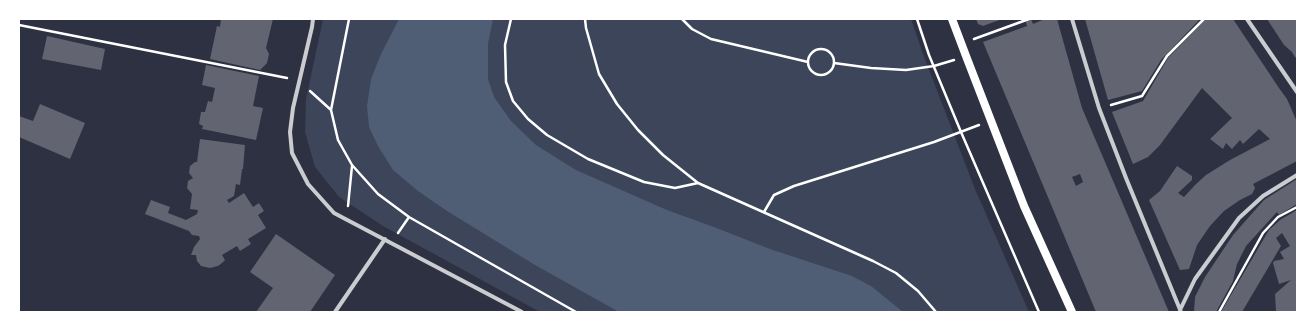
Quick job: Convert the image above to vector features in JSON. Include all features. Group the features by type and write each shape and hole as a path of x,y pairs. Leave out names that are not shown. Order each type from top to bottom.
{"main road":[{"path":"952,19 1024,206 1072,312"}],"street":[{"path":"313,19 293,108 290,132 292,153 308,184 334,213 522,312"},
{"path":"1072,19 1099,108 1181,311"},
{"path":"1247,19 1297,92"},
{"path":"1181,311 1195,279 1239,218 1263,196 1297,175"},
{"path":"335,312 385,239"}],"path":[{"path":"349,19 332,110 338,140 352,165 378,194 409,217 576,312"},
{"path":"511,19 505,46 506,82 513,101 528,119 547,135 588,159 644,182 675,188 698,183"},
{"path":"585,19 586,28 599,74 617,104 638,130 663,155 698,183 873,261 896,273 918,291 936,312"},
{"path":"682,19 692,29 711,39 808,62"},
{"path":"917,19 934,66 961,132 1039,312"},
{"path":"988,34 1028,19"},
{"path":"1099,108 1142,96 1167,56 1204,19"},
{"path":"19,25 299,81 332,110"},
{"path":"820,48 829,51 832,54 834,63 830,71 826,74 818,75 811,70 808,62 811,54 820,48"},
{"path":"834,63 871,68 906,70 934,66 966,56"},
{"path":"764,212 774,195 794,186 927,145 990,120"},
{"path":"346,219 352,165"},
{"path":"1219,312 1262,233 1278,217 1297,208"},
{"path":"385,239 398,233 409,217"}],"shaded area":[{"path":"323,19 911,19 975,189 1029,312 540,312 383,226 339,197 315,167 305,132 306,99"},
{"path":"399,19 493,19 488,44 488,79 494,97 511,121 536,145 576,170 667,210 770,249 852,276 871,286 903,312 619,312 535,265 447,211 418,191 393,170 378,146 369,127 367,106 371,79 381,54"}],"building":[{"path":"221,19 273,19 266,48 269,54 267,63 260,70 210,59 217,26 220,27"},
{"path":"976,19 1002,19 983,26 978,24"},
{"path":"1025,19 1031,19 1033,24 1045,19 1057,19 1082,108 1169,312 1096,312 983,42 1027,26","holes":["1080,174 1083,182 1076,186 1072,177"]},
{"path":"1085,19 1200,19 1161,60 1142,91 1108,100"},
{"path":"1206,19 1233,19 1287,99 1297,122 1297,161 1253,184 1255,188 1252,194 1224,211 1210,226 1197,245 1189,269 1180,270 1149,200 1160,191 1177,166 1192,176 1192,180 1178,193 1184,197 1206,175 1230,160 1270,139 1259,129 1243,144 1240,140 1232,149 1226,143 1223,149 1210,139 1232,118 1202,88 1160,145 1148,157 1133,164 1112,112 1143,101 1168,58"},
{"path":"1267,19 1297,19 1297,58 1284,45"},
{"path":"47,36 105,49 101,70 42,59"},
{"path":"206,65 259,76 253,106 263,108 256,140 202,129 203,126 199,124 201,112 205,112 208,101 212,102 215,88 202,85"},
{"path":"40,104 85,123 70,159 19,137 19,116 33,121"},
{"path":"200,139 245,145 240,185 236,184 234,196 227,200 229,203 244,193 253,207 259,203 264,211 258,215 266,228 248,239 251,244 240,251 237,246 222,255 225,260 222,263 218,266 210,268 201,266 197,261 196,255 191,255 194,247 200,239 199,236 192,235 189,231 145,214 151,200 170,207 168,213 186,220 197,214 198,210 190,209 192,194 187,188 188,181 193,178 189,173 190,166 197,162"},
{"path":"1297,179 1297,204 1279,215 1277,212 1246,246 1237,264 1233,281 1216,312 1194,312 1195,297 1205,277 1233,235 1264,200"},
{"path":"1297,210 1297,312 1276,312 1275,294 1291,280 1279,284 1273,263 1274,261 1284,259 1280,252 1290,246 1282,233 1276,238 1281,246 1242,312 1221,312 1269,230 1280,220"},
{"path":"276,234 335,275 310,312 256,312 273,288 250,272"}]}
